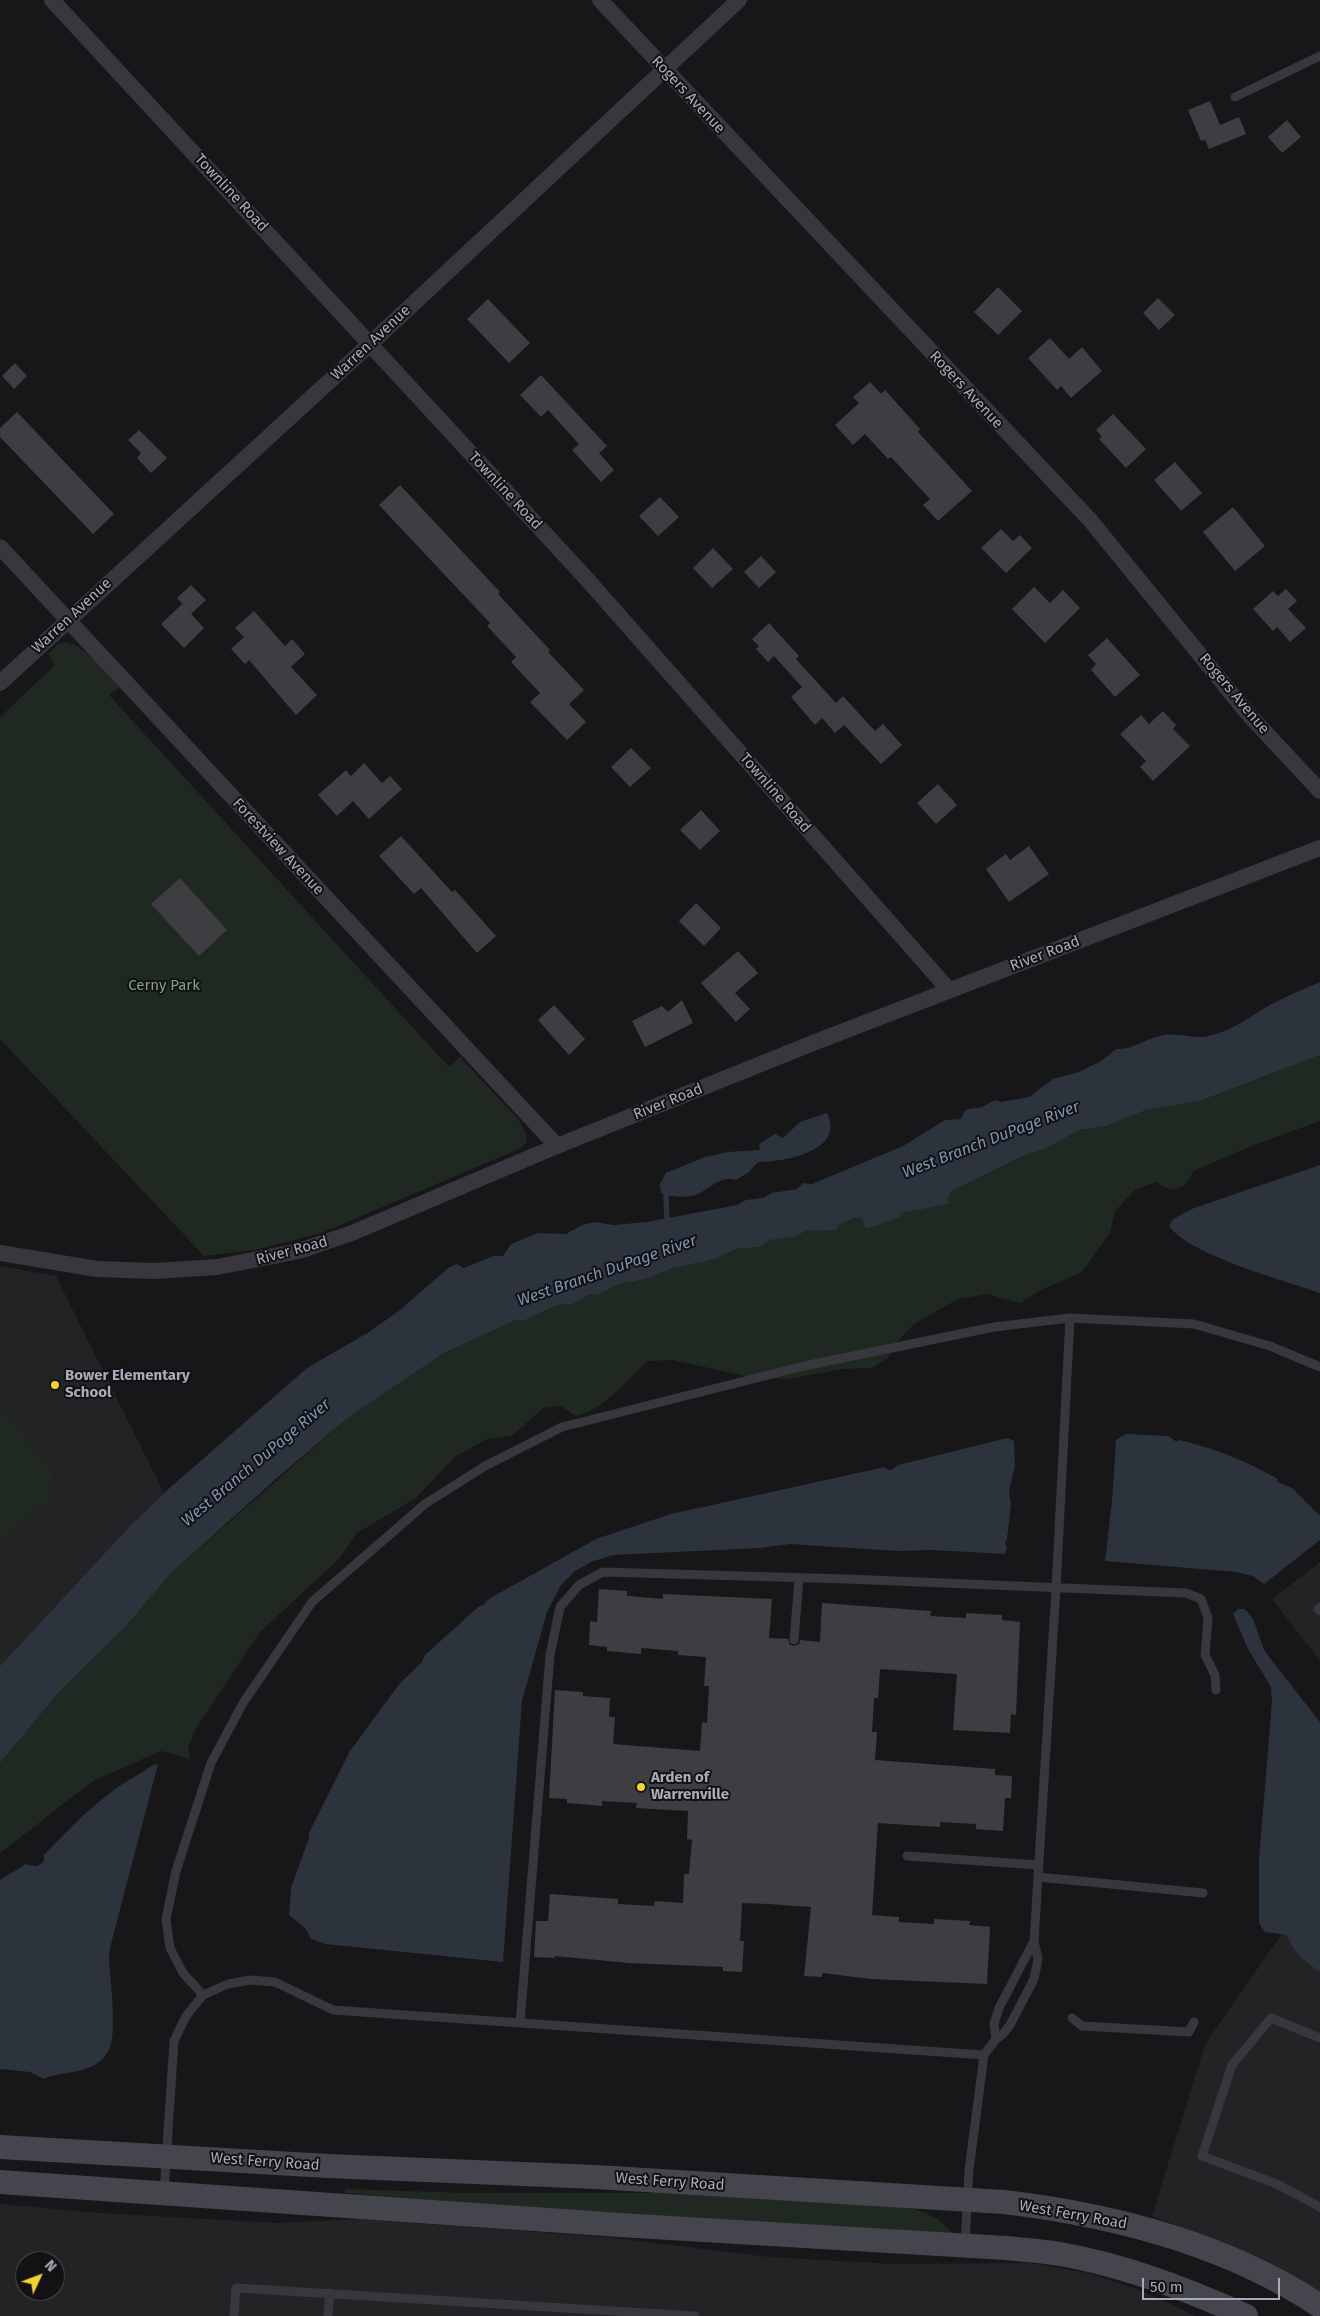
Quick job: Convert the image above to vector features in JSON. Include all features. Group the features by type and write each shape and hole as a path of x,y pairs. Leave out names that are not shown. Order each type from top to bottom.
{"main road":[{"name":"West Ferry Road","path":"0,2147 328,2166 596,2177 1054,2208 1115,2220 1223,2255 1320,2306"},
{"path":"0,2182 610,2224 1006,2248 1059,2254 1147,2276 1210,2299 1246,2316"}],"street":[{"name":"Townline Road","path":"52,0 585,577 949,990"},
{"name":"Rogers Avenue","path":"600,0 1090,520 1249,715 1320,791"},
{"name":"Warren Avenue","path":"0,683 66,620 370,344 739,0"},
{"name":"Forestview Avenue","path":"0,547 557,1146"},
{"name":"River Road","path":"0,1253 72,1266 126,1271 182,1270 251,1262 300,1251 352,1233 557,1146 949,990 1320,848"}],"lane":[{"path":"1235,97 1320,56"},
{"path":"964,2246 969,2170 984,2055 1010,2025 1034,1979 1038,1959 1034,1941 1056,1588 1070,1318"},
{"path":"203,1994 183,1973 170,1948 166,1919 176,1871 211,1763 243,1704 312,1602 425,1504 485,1466 562,1426 804,1366 994,1327 1070,1318 1194,1324 1270,1346 1320,1367"},
{"path":"520,2023 550,1655 560,1607 580,1586 603,1572 1186,1593 1201,1599 1208,1618 1205,1656 1215,1675 1216,1690"},
{"path":"794,1640 799,1578"},
{"path":"1320,1607 1318,1609 1320,1611"},
{"path":"907,1856 1039,1865"},
{"path":"1038,1877 1203,1893"},
{"path":"996,2039 994,2024 999,2008 1034,1941"},
{"path":"164,2192 174,2041 186,2016 203,1994 228,1984 243,1981 275,1982 333,2010 984,2055"},
{"path":"1072,2018 1082,2026 1189,2032 1194,2022"},
{"path":"1320,2038 1270,2018 1232,2065 1202,2156 1277,2184 1320,2207"},
{"path":"234,2316 236,2288 695,2316"},
{"path":"328,2316 330,2294"}],"shaded area":[{"name":"Bower Elementary School","path":"0,1266 56,1276 164,1493 129,1527 0,1666"},
{"path":"1320,1562 1320,1661 1272,1599"},
{"path":"1320,1879 1320,2292 1265,2261 1152,2216 1205,2044"},
{"path":"0,2204 100,2213 276,2223 357,2219 606,2237 769,2257 893,2264 1029,2263 1088,2273 1137,2289 1196,2316 0,2316"}],"green space":[{"name":"Cerny Park","path":"65,642 81,648 101,667 119,687 109,695 449,1067 460,1057 518,1119 527,1136 526,1143 519,1149 324,1232 260,1249 204,1256 0,1039 0,717 55,665 48,654 58,644"},
{"path":"1320,1055 1320,1121 1254,1145 1194,1171 1184,1186 1170,1190 1156,1182 1135,1190 1115,1211 1110,1233 1082,1272 1041,1290 1020,1303 987,1294 958,1299 914,1324 897,1342 889,1357 872,1368 843,1369 787,1379 745,1376 673,1360 648,1361 615,1393 587,1412 576,1416 561,1406 543,1408 512,1436 487,1439 456,1456 416,1498 357,1533 339,1559 260,1632 195,1730 188,1748 190,1759 161,1751 93,1781 0,1853 0,1763 60,1691 126,1626 171,1573 349,1417 444,1353 516,1320 525,1320 557,1305 573,1304 590,1294 599,1294 619,1284 646,1279 673,1268 716,1259 736,1249 760,1247 770,1240 796,1237 805,1231 836,1230 839,1225 856,1216 863,1219 864,1225 902,1213 949,1204 948,1196 952,1191 1021,1157 1047,1148 1079,1130 1106,1126 1146,1110 1200,1101"},
{"path":"0,1407 52,1469 49,1502 0,1540"},
{"path":"345,2189 466,2193 658,2193 907,2207 932,2216 952,2233 516,2207 345,2193"}],"water":[{"name":"West Branch DuPage River","path":"1320,982 1320,1055 1200,1101 1146,1110 1106,1126 1079,1130 1047,1148 1021,1157 952,1191 948,1196 949,1204 902,1213 899,1217 869,1228 865,1227 862,1219 856,1217 839,1225 836,1230 805,1231 796,1237 770,1240 760,1247 736,1249 716,1259 673,1268 646,1279 619,1284 599,1294 590,1294 573,1304 557,1305 525,1320 516,1320 444,1353 349,1417 277,1478 171,1573 126,1626 60,1691 0,1763 0,1666 129,1527 164,1493 307,1368 369,1332 400,1310 448,1268 457,1264 464,1268 493,1256 503,1256 511,1244 538,1233 566,1234 582,1225 594,1222 614,1225 647,1222 737,1205 746,1200 763,1198 772,1193 797,1189 803,1183 812,1184 903,1146 945,1120 961,1119 965,1111 984,1106 995,1100 1001,1102 1029,1097 1053,1079 1079,1072 1101,1061 1116,1049 1128,1048 1154,1037 1166,1035 1203,1037 1219,1033 1237,1025 1283,998"},
{"path":"827,1113 831,1126 828,1137 809,1152 782,1160 758,1162 749,1172 736,1180 726,1179 696,1195 681,1197 661,1193 660,1184 666,1173 705,1157 728,1152 760,1150 759,1144 775,1134 783,1138 800,1122"},
{"path":"1320,1165 1320,1293 1217,1257 1180,1237 1169,1226 1173,1219 1194,1208"},
{"path":"1126,1434 1168,1436 1177,1442 1179,1440 1192,1443 1254,1466 1278,1479 1277,1482 1292,1488 1320,1516 1320,1540 1264,1584 1253,1576 1236,1572 1105,1561 1112,1501 1116,1440"},
{"path":"1007,1438 1014,1441 1015,1466 1009,1491 1011,1504 1005,1554 932,1550 897,1551 790,1544 760,1548 613,1555 591,1562 575,1571 561,1585 547,1612 522,1701 503,1962 325,1944 311,1939 306,1929 289,1915 291,1888 309,1838 309,1833 350,1751 400,1683 422,1662 425,1655 478,1607 484,1605 487,1600 596,1539 671,1514 885,1467 888,1470 893,1469 898,1465"},
{"path":"1238,1609 1244,1609 1252,1618 1266,1653 1320,1722 1320,1972 1296,1952 1287,1935 1265,1932 1259,1923 1259,1859 1272,1701 1271,1687 1248,1649 1233,1614"},
{"path":"158,1764 111,1944 109,1956 113,2026 108,2052 99,2062 83,2070 44,2079 30,2072 0,2069 0,1880 26,1864 40,1865 44,1861 44,1855 102,1800 127,1781 151,1766"}],"building":[{"path":"1210,101 1220,125 1239,117 1246,134 1209,149 1205,140 1201,141 1188,110"},
{"path":"1287,120 1301,137 1282,153 1268,137"},
{"path":"998,287 1022,311 998,335 974,312"},
{"path":"1158,298 1175,315 1159,330 1143,313"},
{"path":"488,299 530,343 509,363 467,319"},
{"path":"1050,338 1069,359 1082,347 1102,371 1071,398 1061,386 1057,390 1028,358"},
{"path":"15,363 27,376 14,389 2,376"},
{"path":"541,375 607,446 599,453 614,470 601,482 572,450 579,444 548,410 541,417 520,395"},
{"path":"870,382 881,394 885,390 920,429 918,432 972,491 938,521 923,505 930,499 891,457 888,459 865,434 853,445 835,425 859,403 853,397"},
{"path":"17,412 114,514 93,534 0,437 0,428"},
{"path":"1113,414 1146,449 1126,468 1099,439 1102,437 1096,430"},
{"path":"139,430 167,458 151,473 137,458 141,453 128,440"},
{"path":"1175,462 1202,493 1181,511 1154,480"},
{"path":"400,485 500,592 498,594 584,690 569,704 586,722 567,740 530,702 540,693 511,662 516,657 487,626 490,623 379,505"},
{"path":"660,497 679,517 658,536 639,516"},
{"path":"1233,507 1265,546 1235,571 1203,532"},
{"path":"1001,529 1013,541 1020,535 1032,548 1006,573 981,548"},
{"path":"713,548 733,569 712,588 693,568"},
{"path":"761,556 776,572 759,588 744,572"},
{"path":"191,585 206,600 191,614 177,598"},
{"path":"1034,587 1050,603 1063,590 1080,608 1045,643 1012,609"},
{"path":"1286,589 1297,601 1288,609 1306,628 1290,642 1277,627 1273,631 1253,609 1273,591 1278,596"},
{"path":"182,604 204,628 184,648 161,624"},
{"path":"254,611 285,646 292,639 305,654 291,667 317,695 296,715 249,660 245,664 231,649 244,637 235,628"},
{"path":"769,623 799,656 796,659 836,703 843,696 875,731 883,724 902,745 881,764 844,725 835,733 822,718 815,725 791,697 802,687 774,656 768,662 756,649 759,646 752,639"},
{"path":"1107,638 1140,675 1115,697 1091,670 1096,664 1088,655"},
{"path":"1163,711 1176,725 1173,729 1190,746 1153,781 1140,767 1146,761 1120,734 1141,715 1149,724"},
{"path":"631,748 651,768 630,787 611,767"},
{"path":"364,763 382,783 390,776 402,789 369,819 353,801 337,816 318,795 346,770 351,776"},
{"path":"938,784 957,805 936,824 917,803"},
{"path":"701,810 720,831 700,850 680,830"},
{"path":"401,836 452,892 455,890 496,936 477,953 421,888 414,894 379,856"},
{"path":"1029,846 1049,874 1009,902 986,869 1006,854 1010,860"},
{"path":"180,878 227,930 199,956 151,904"},
{"path":"696,903 721,928 704,946 679,921"},
{"path":"738,951 758,973 735,993 750,1009 736,1022 701,983"},
{"path":"682,1000 693,1023 645,1047 632,1021 662,1006 668,1012"},
{"path":"554,1005 585,1039 569,1055 538,1020"},
{"name":"Arden of Warrenville","path":"599,1589 627,1591 627,1596 663,1599 663,1594 772,1599 769,1638 788,1639 790,1645 794,1646 799,1644 800,1640 820,1642 822,1603 931,1611 930,1616 966,1618 966,1613 1002,1615 1002,1620 1020,1622 1016,1715 1011,1714 1010,1733 953,1730 957,1674 880,1669 878,1698 874,1698 872,1732 877,1732 875,1760 995,1769 995,1775 1012,1776 1011,1798 1005,1798 1003,1831 976,1829 976,1824 940,1822 940,1827 878,1823 872,1915 899,1917 899,1922 934,1924 934,1919 970,1921 969,1925 990,1927 987,1984 871,1979 822,1973 822,1977 804,1976 811,1907 768,1904 742,1903 740,1941 744,1941 742,1972 723,1971 723,1967 629,1963 555,1956 555,1958 534,1957 536,1921 548,1921 550,1894 618,1899 618,1904 654,1906 655,1901 683,1903 684,1874 689,1874 692,1840 687,1839 688,1811 636,1808 637,1803 602,1801 602,1806 567,1803 567,1799 549,1798 555,1690 583,1692 583,1696 610,1698 609,1717 615,1717 613,1744 700,1751 702,1722 707,1723 709,1686 704,1686 706,1657 678,1655 678,1651 641,1648 641,1654 607,1651 607,1647 589,1645 590,1621 597,1622"}],"waterway":[{"path":"666,1195 667,1222"}],"place":[{"name":"Bower Elementary School","path":"55,1385"},
{"name":"Arden of Warrenville","path":"641,1787"}]}
